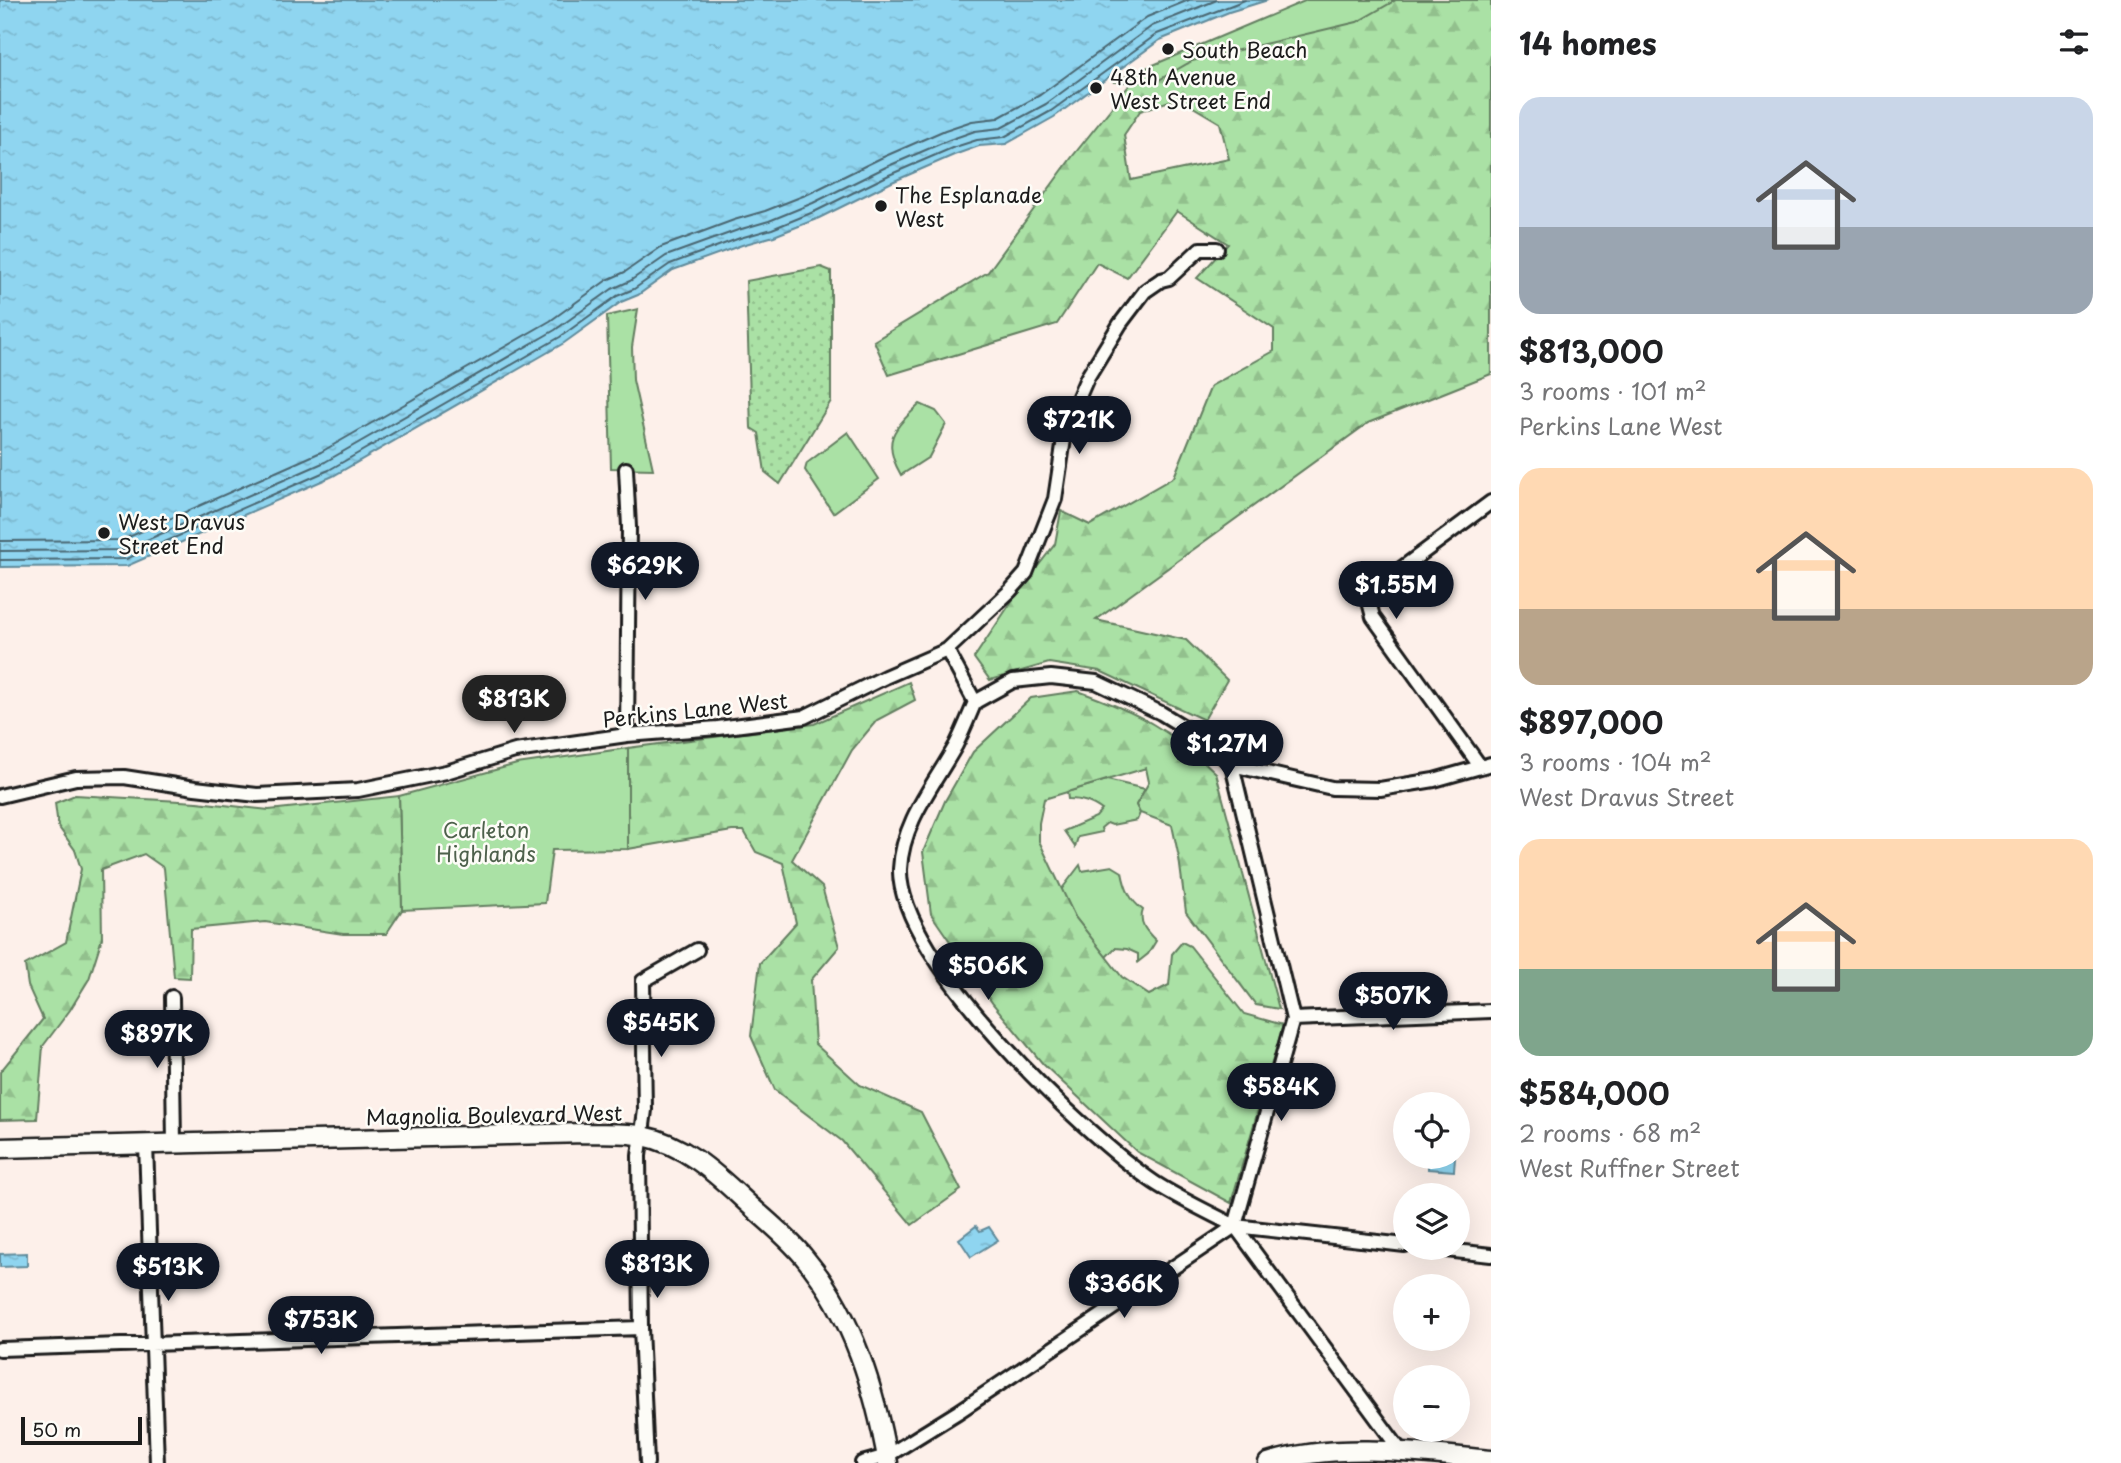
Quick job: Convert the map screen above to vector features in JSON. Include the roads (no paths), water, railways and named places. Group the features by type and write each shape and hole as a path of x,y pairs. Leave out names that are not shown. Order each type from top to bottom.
{"street":[{"path":"975,702 947,650 1026,573 1055,499 1064,439 1087,378 1120,324 1145,291 1169,278 1200,249 1217,248"},
{"path":"626,469 629,527 627,736"},
{"path":"1393,1244 1235,1226 1147,1176 1074,1115 1012,1056 947,977 905,902 900,871 905,841 918,808 958,742 975,702 1013,681 1051,677 1096,682 1161,713 1205,740 1232,765 1332,788 1380,789 1434,780 1485,765 1374,617 1367,594 1491,502"},
{"name":"Perkins Lane West","path":"0,796 76,778 112,777 257,795 358,790 446,772 515,751 804,717 947,650"},
{"path":"862,1463 887,1459 1235,1226 1293,1019 1232,765"},
{"path":"646,1463 639,1156 645,1110 643,981 697,950"},
{"path":"173,997 174,1144"},
{"path":"1293,1019 1491,1011"},
{"name":"Magnolia Boulevard West","path":"0,1148 522,1134 641,1135 684,1151 716,1174 804,1257 834,1300 855,1342 874,1398 887,1459"},
{"path":"146,1144 157,1463"},
{"path":"1235,1226 1400,1450"},
{"path":"1470,1253 1491,1255"},
{"path":"0,1349 641,1328"},
{"path":"1269,1463 1313,1454 1400,1450 1491,1460"}],"water":[{"path":"0,0 1268,0 1229,12 1160,40 1054,117 1006,144 979,146 954,155 819,218 673,270 638,295 621,302 564,343 333,476 127,566 0,567"},
{"path":"976,1226 980,1231 989,1227 998,1240 971,1257 959,1239"},
{"path":"27,1253 27,1266 0,1267 0,1254"}],"place":[{"name":"South Beach","path":"1168,49"},
{"name":"48th Avenue West Street End","path":"1096,88"},
{"name":"The Esplanade West","path":"881,206"},
{"name":"West Dravus Street End","path":"104,533"}],"park label":[{"name":"Carleton Highlands","path":"486,841"}]}
